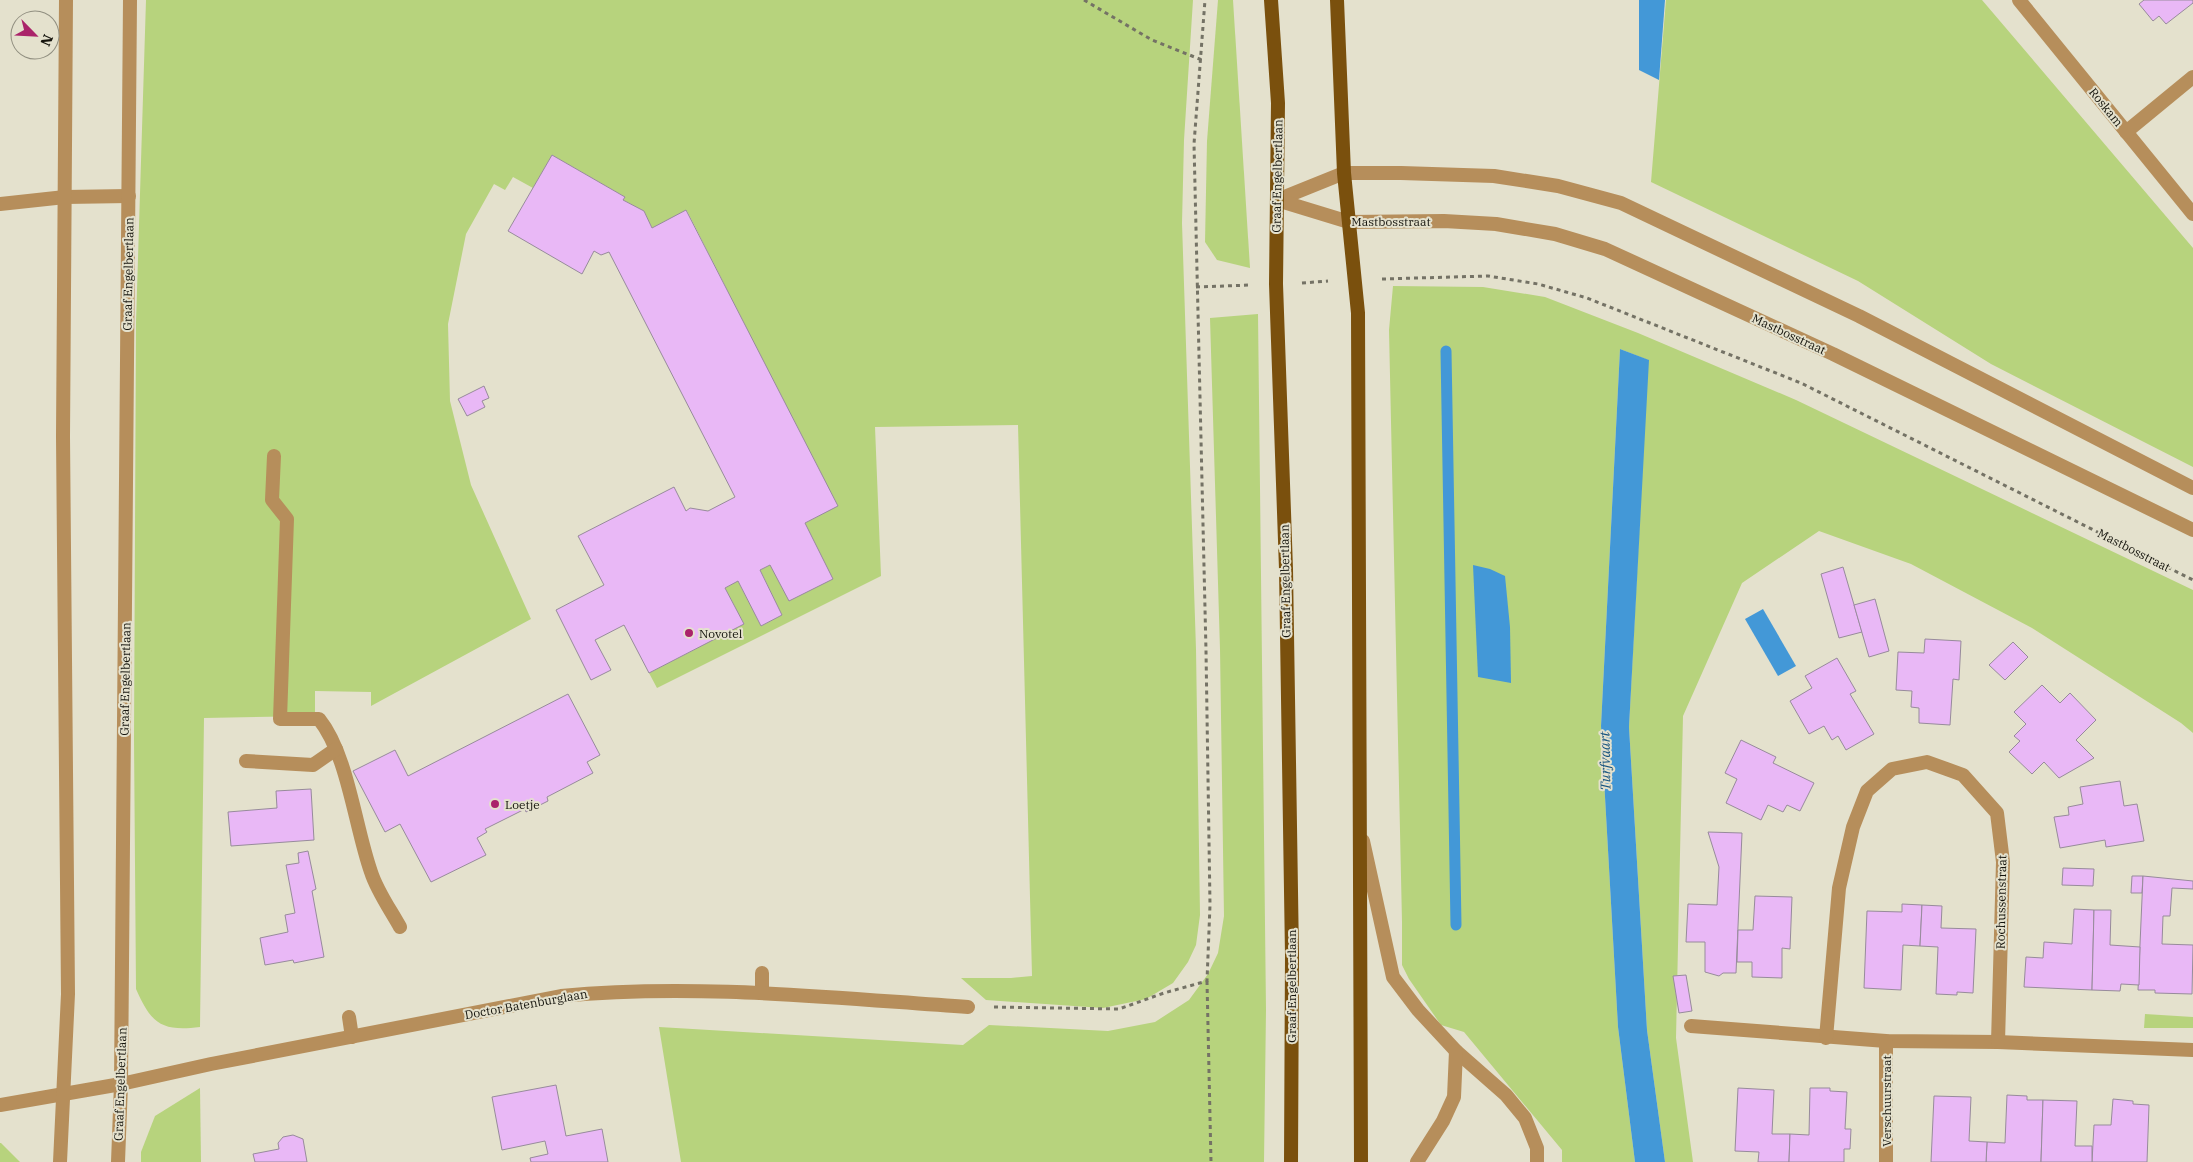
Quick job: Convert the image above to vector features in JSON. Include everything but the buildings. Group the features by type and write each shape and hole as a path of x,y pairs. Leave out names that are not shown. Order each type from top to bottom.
{"main road":[{"name":"Graaf Engelbertlaan","path":"1271,0 1278,103 1276,284 1286,569 1292,955 1291,1162"},
{"path":"1337,0 1344,173 1358,313 1361,1162"}],"street":[{"path":"60,1162 68,994 63,437 66,0"},
{"name":"Graaf Engelbertlaan","path":"118,1162 121,1084 130,0"},
{"name":"Roskam","path":"2019,0 2193,214"},
{"path":"2126,132 2193,77"},
{"path":"1277,200 1344,173 1494,176 1558,186 1621,203 1859,316 2193,488"},
{"path":"0,204 65,197 129,196"},
{"name":"Mastbosstraat","path":"1277,200 1349,222 1444,221 1496,224 1555,234 1606,249 1833,354 2193,530"},
{"path":"274,456 272,500 287,519 280,719 319,719 327,730 336,749 371,874 400,927"},
{"path":"246,761 313,765 336,749"},
{"name":"Rochussenstraat","path":"1826,1038 1839,888 1853,827 1867,791 1892,769 1928,762 1963,775 1997,813 2003,862 1998,1042"},
{"path":"1361,832 1393,977 1418,1010 1456,1051 1506,1095 1525,1118 1537,1148 1537,1162"},
{"path":"762,973 762,993"},
{"name":"Doctor Batenburglaan","path":"0,1105 121,1084 211,1064 560,996 609,991 762,993 968,1007"},
{"path":"349,1017 352,1036"},
{"path":"1691,1026 1826,1038 1998,1042 2193,1050"},
{"name":"Verschuurstraat","path":"1886,1040 1886,1162"},
{"path":"1417,1162 1443,1121 1454,1097 1456,1051"}],"path":[{"path":"1084,0 1152,40 1202,60"},
{"path":"1205,0 1202,60 1194,144 1206,660 1210,905 1207,981 1211,1162"},
{"name":"Mastbosstraat","path":"1196,288 1488,276 1538,284 1587,298 1800,383 2193,580"},
{"path":"968,1007 1118,1009 1207,981"}],"green space":[{"path":"146,0 1193,0 1184,140 1182,223 1196,649 1200,915 1196,945 1188,962 1173,983 1146,999 1103,1008 986,1000 961,978 1032,976 1018,425 875,427 881,576 657,688 649,673 744,624 725,588 738,581 761,626 782,615 760,570 770,565 805,523 837,506 687,211 652,228 644,211 623,200 625,197 552,155 533,188 513,177 505,190 494,184 466,234 448,324 450,401 471,485 531,619 371,706 371,692 315,691 315,716 204,718 200,1027 176,1028 159,1023 147,1010 136,989 134,739 136,323"},
{"path":"1218,0 1233,0 1250,268 1217,260 1205,242 1207,141"},
{"path":"1666,0 1982,0 2193,248 2193,467 1991,364 1858,281 1651,182"},
{"path":"1393,286 1483,287 1545,297 1638,333 1796,400 2193,590 2193,733 2181,723 2032,628 1911,564 1819,531 1742,583 1683,716 1676,1038 1693,1162 1665,1162 1647,1030 1629,727 1648,360 1620,349 1601,726 1618,1027 1635,1162 1562,1162 1562,1150 1464,1032 1441,1025 1409,979 1402,965 1389,330"},
{"path":"1258,314 1266,1010 1264,1162 681,1162 659,1027 963,1045 989,1025 1108,1031 1155,1022 1189,1000 1208,974 1218,953 1224,916 1220,649 1210,318"},
{"path":"2145,1014 2193,1017 2193,1028 2144,1028"},
{"path":"200,1088 201,1162 141,1162 141,1152 155,1116"},
{"path":"1,1143 20,1162 0,1162"}],"water":[{"path":"1639,0 1665,0 1659,80 1639,70"},
{"name":"Turfvaart","path":"1620,349 1649,360 1629,727 1647,1030 1665,1162 1635,1162 1618,1027 1601,726"},
{"path":"1473,565 1490,569 1505,576 1510,627 1511,683 1478,677"},
{"path":"1763,609 1796,666 1778,676 1745,619"}],"waterway":[{"path":"1446,351 1456,925"}],"place":[{"name":"Novotel","path":"689,633"},
{"name":"Loetje","path":"495,804"}]}
